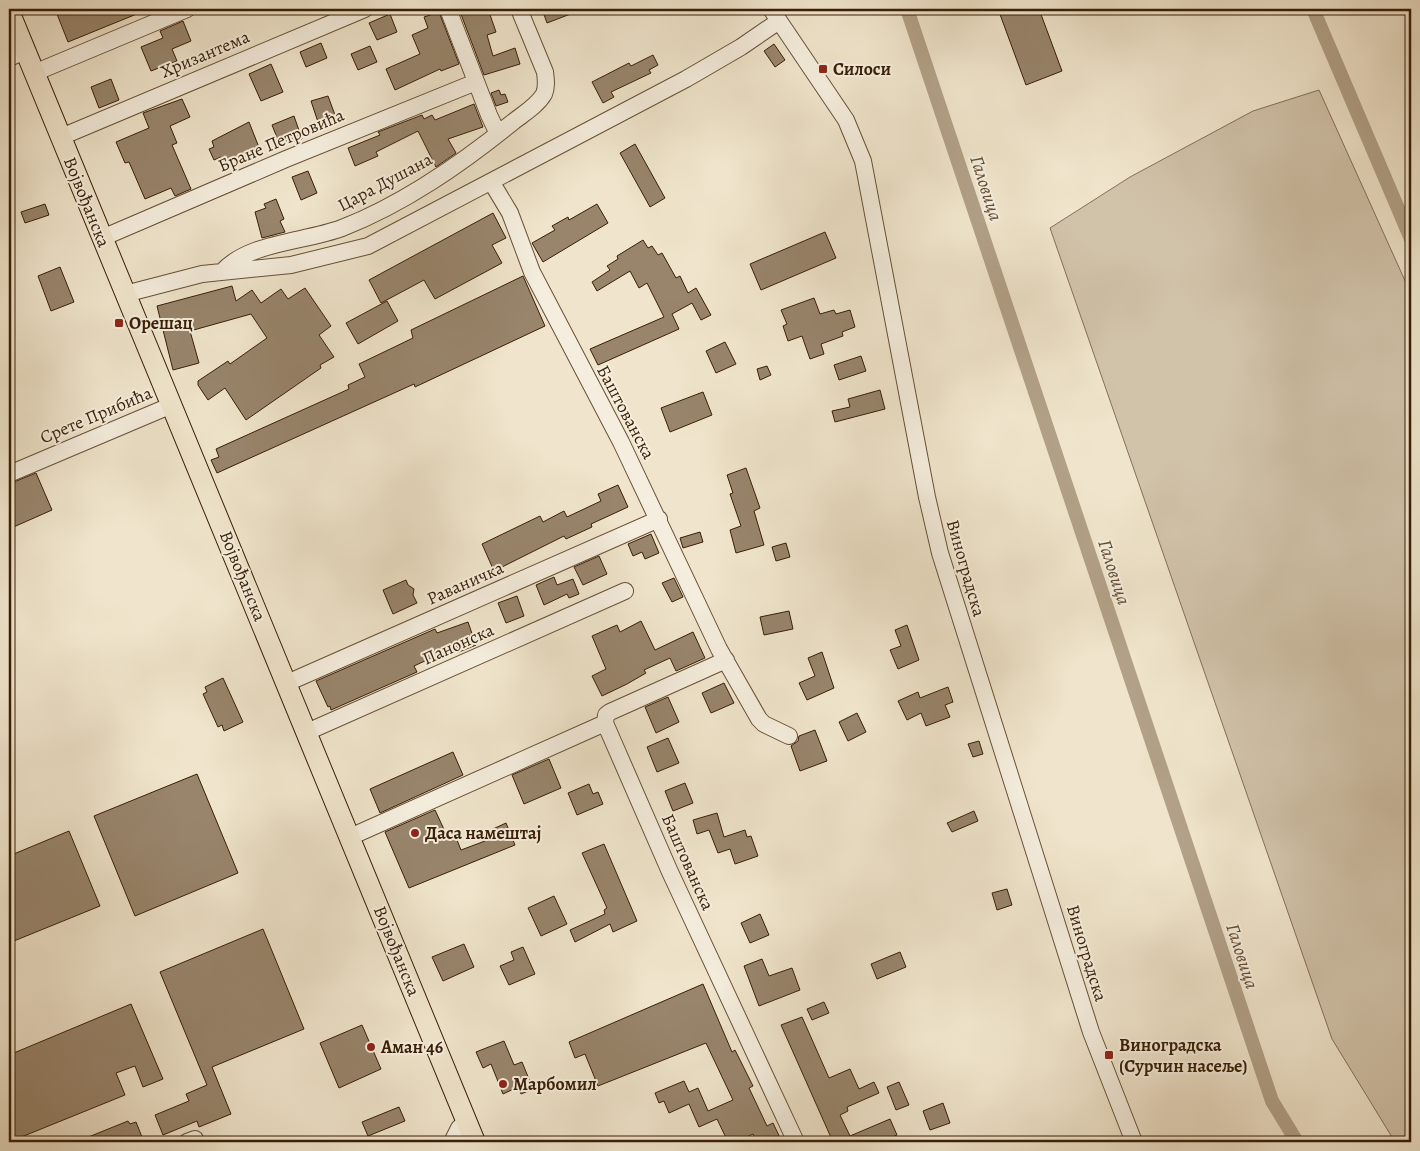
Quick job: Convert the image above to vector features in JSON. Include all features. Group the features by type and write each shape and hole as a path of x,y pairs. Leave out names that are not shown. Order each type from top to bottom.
{"main road":[{"name":"Војвођанска","path":"9,11 17,55 34,73 475,1142"}],"street":[{"path":"34,73 187,9"},
{"name":"Хризантема","path":"60,137 366,9"},
{"path":"448,9 498,134 538,102 543,95 546,85 546,72 519,9"},
{"path":"125,294 178,279 222,272 291,265 356,251 494,185 686,79 741,47 775,15"},
{"name":"Виноградска","path":"775,15 846,120 863,161 927,497 940,553 1090,1032 1134,1142"},
{"name":"Бране Петровића","path":"102,238 286,159 476,82"},
{"name":"Цара Душана","path":"222,272 231,261 247,253 327,233 368,216 449,170 498,134"},
{"name":"Баштованска","path":"494,185 505,203 540,288 659,519 726,660 759,719 764,724 789,736"},
{"name":"Срете Прибића","path":"9,474 172,405"},
{"name":"Раваничка","path":"287,684 659,519"},
{"name":"Панонска","path":"307,732 625,591"},
{"path":"350,837 605,723 606,715 610,712 726,660"},
{"name":"Баштованска","path":"605,723 670,872 796,1142"},
{"path":"452,1142 459,1128 466,1122"}],"shaded area":[{"path":"1319,90 1411,294 1411,1142 1395,1142 1332,1039 1050,228 1130,177 1253,111"}],"building":[{"path":"55,9 149,9 68,42"},
{"path":"459,9 488,9 496,32 487,35 493,56 515,48 520,64 484,75"},
{"path":"542,9 581,9 581,10 547,23"},
{"path":"998,9 1039,9 1062,71 1026,85"},
{"path":"439,12 459,64 441,71 440,69 395,90 386,69 420,54 412,35 428,28 424,17"},
{"path":"390,14 397,32 377,40 369,23"},
{"path":"183,21 191,41 172,49 177,61 151,71 141,47 163,38 160,31"},
{"path":"321,43 327,58 306,67 300,52"},
{"path":"774,44 785,60 775,67 764,51"},
{"path":"370,46 377,62 358,70 351,54"},
{"path":"653,55 658,65 649,70 651,73 611,92 614,97 603,103 592,82 629,63 631,66"},
{"path":"271,64 283,92 261,101 249,74"},
{"path":"111,79 119,100 99,108 91,87"},
{"path":"499,90 501,95 505,94 508,102 496,106 491,93"},
{"path":"328,96 335,115 318,122 311,101"},
{"path":"182,99 190,117 170,126 177,143 172,145 191,189 175,196 171,188 145,199 129,162 125,163 116,142 149,128 143,113"},
{"path":"474,104 483,127 448,139 456,153 436,167 418,131 376,152 378,156 355,166 348,148 380,135 378,132 422,115 424,119 432,115 435,120"},
{"path":"294,116 302,139 280,145 272,125"},
{"path":"249,122 260,150 224,165 221,157 214,160 209,149 214,147 212,141"},
{"path":"635,144 665,198 650,207 620,153"},
{"path":"308,171 317,193 301,200 292,177"},
{"path":"276,199 284,219 280,221 285,232 262,238 255,212 266,208 264,204"},
{"path":"45,204 49,215 25,223 21,212"},
{"path":"597,204 608,223 543,262 532,243 555,230 552,226 568,217 569,220"},
{"path":"493,213 506,238 492,245 502,263 435,299 424,280 381,303 369,280"},
{"path":"825,232 836,258 761,290 750,264"},
{"path":"643,240 648,248 652,246 658,255 662,253 676,278 680,276 688,293 696,288 711,315 701,320 692,303 672,314 679,329 598,365 590,349 664,317 647,283 639,288 630,271 597,291 592,282 610,270 607,266 618,259 617,256"},
{"path":"60,267 74,302 51,311 38,276"},
{"path":"523,276 545,326 415,387 414,384 217,473 211,460 219,457 216,449 349,389 348,385 365,377 359,364 413,338 411,330"},
{"path":"232,286 236,301 252,290 261,303 281,289 288,299 305,288 331,326 319,335 334,357 320,365 321,368 246,420 225,388 208,400 198,385 198,381 228,361 230,364 267,338 251,314 190,331 199,363 173,370 157,306"},
{"path":"814,298 820,314 834,310 836,314 850,310 855,327 842,332 843,336 821,344 824,354 810,359 802,336 788,341 783,326 787,324 781,310"},
{"path":"387,301 398,321 358,344 346,323"},
{"path":"725,342 736,364 716,373 706,351"},
{"path":"861,356 866,371 839,380 834,365"},
{"path":"767,366 771,375 760,380 757,369"},
{"path":"880,390 885,409 835,422 832,411 850,407 848,399"},
{"path":"703,392 712,415 670,432 661,408"},
{"path":"746,468 760,508 754,511 764,545 736,553 730,530 741,526 730,494 733,493 727,475"},
{"path":"36,473 52,510 9,529 9,484"},
{"path":"618,485 628,507 591,524 592,527 566,539 564,536 494,571 482,544 540,516 543,522 564,511 567,517 601,501 598,494"},
{"path":"700,532 703,542 683,548 680,538"},
{"path":"651,534 659,553 645,559 642,552 633,556 628,544"},
{"path":"786,543 790,557 776,561 772,547"},
{"path":"599,556 607,574 583,585 574,567"},
{"path":"554,577 557,585 573,579 579,594 569,598 567,594 544,605 536,585"},
{"path":"674,578 683,597 672,602 662,583"},
{"path":"406,580 408,585 414,589 413,595 417,603 393,614 383,590"},
{"path":"517,596 524,616 506,623 498,603"},
{"path":"789,611 793,629 764,635 760,617"},
{"path":"641,621 655,650 693,632 705,658 676,671 670,658 644,670 646,673 602,696 592,676 606,669 592,636 617,625 620,632"},
{"path":"468,622 476,645 459,652 457,646 414,666 417,672 331,710 330,706 328,707 316,681 435,629 437,633"},
{"path":"907,625 919,660 898,669 890,650 901,646 895,630"},
{"path":"822,652 834,688 807,700 799,683 815,676 808,658"},
{"path":"223,678 243,722 224,731 222,725 218,727 203,694 207,692 205,687"},
{"path":"724,683 734,703 711,713 702,693"},
{"path":"948,687 953,702 945,705 950,717 926,726 921,713 907,720 898,701 918,692 920,698"},
{"path":"668,697 679,722 656,733 645,707"},
{"path":"857,713 866,732 848,741 839,722"},
{"path":"815,730 827,761 800,771 791,746 798,741 799,736"},
{"path":"668,738 679,763 657,772 647,747"},
{"path":"979,741 983,754 973,757 968,744"},
{"path":"453,752 463,775 380,813 370,789"},
{"path":"549,759 561,788 524,804 512,775"},
{"path":"197,774 238,873 135,916 94,816"},
{"path":"685,783 693,803 673,811 665,791"},
{"path":"589,784 593,794 598,792 603,804 577,815 568,793"},
{"path":"435,810 448,838 455,835 461,850 485,841 482,834 506,823 515,845 409,888 385,832"},
{"path":"974,811 978,821 952,832 947,823"},
{"path":"717,813 724,837 745,830 747,837 751,836 758,856 735,864 730,849 718,853 709,830 697,834 693,820"},
{"path":"69,831 100,906 9,943 9,856"},
{"path":"604,844 637,921 613,932 610,924 575,942 570,930 605,914 604,910 607,908 582,853"},
{"path":"1007,889 1012,905 997,910 992,893"},
{"path":"554,896 567,924 541,936 528,908"},
{"path":"760,914 769,935 750,943 741,923"},
{"path":"263,929 304,1029 212,1067 231,1114 199,1127 197,1121 163,1135 155,1115 189,1101 186,1094 207,1085 160,972"},
{"path":"464,944 474,967 443,981 432,957"},
{"path":"523,947 535,974 509,985 500,966 514,960 511,952"},
{"path":"900,952 906,967 877,979 871,964"},
{"path":"762,959 769,976 792,968 800,990 759,1006 744,966"},
{"path":"703,984 732,1052 735,1050 753,1086 749,1088 767,1126 773,1123 782,1142 757,1142 753,1134 736,1142 728,1142 717,1119 699,1127 689,1104 669,1113 664,1101 659,1103 655,1093 684,1081 689,1092 698,1088 708,1111 733,1100 706,1043 598,1086 585,1054 575,1058 569,1042"},
{"path":"824,1002 829,1013 812,1020 807,1009"},
{"path":"131,1004 163,1079 143,1087 135,1066 116,1073 125,1095 9,1142 9,1055"},
{"path":"802,1017 829,1078 850,1069 859,1089 874,1082 879,1093 847,1107 848,1111 840,1115 850,1136 890,1119 897,1135 880,1142 833,1142 781,1025"},
{"path":"362,1025 381,1069 339,1088 320,1043"},
{"path":"504,1041 514,1065 522,1062 533,1089 521,1094 518,1087 503,1094 491,1064 483,1068 476,1052"},
{"path":"899,1082 909,1105 896,1110 887,1087"},
{"path":"943,1103 950,1123 930,1130 923,1111"},
{"path":"399,1107 405,1121 368,1136 362,1122"},
{"path":"128,1121 130,1124 136,1122 144,1142 76,1142"}],"waterway":[{"name":"Галовица","path":"907,9 1272,1101 1297,1142"},
{"path":"1313,9 1411,239"}],"place":[{"name":"Силоси","path":"823,69"},
{"name":"Орешац","path":"119,323"},
{"name":"Даса намештај","path":"415,833"},
{"name":"Аман 46","path":"371,1047"},
{"name":"Виноградска (Сурчин насеље)","path":"1109,1055"},
{"name":"Марбомил","path":"503,1084"}]}
